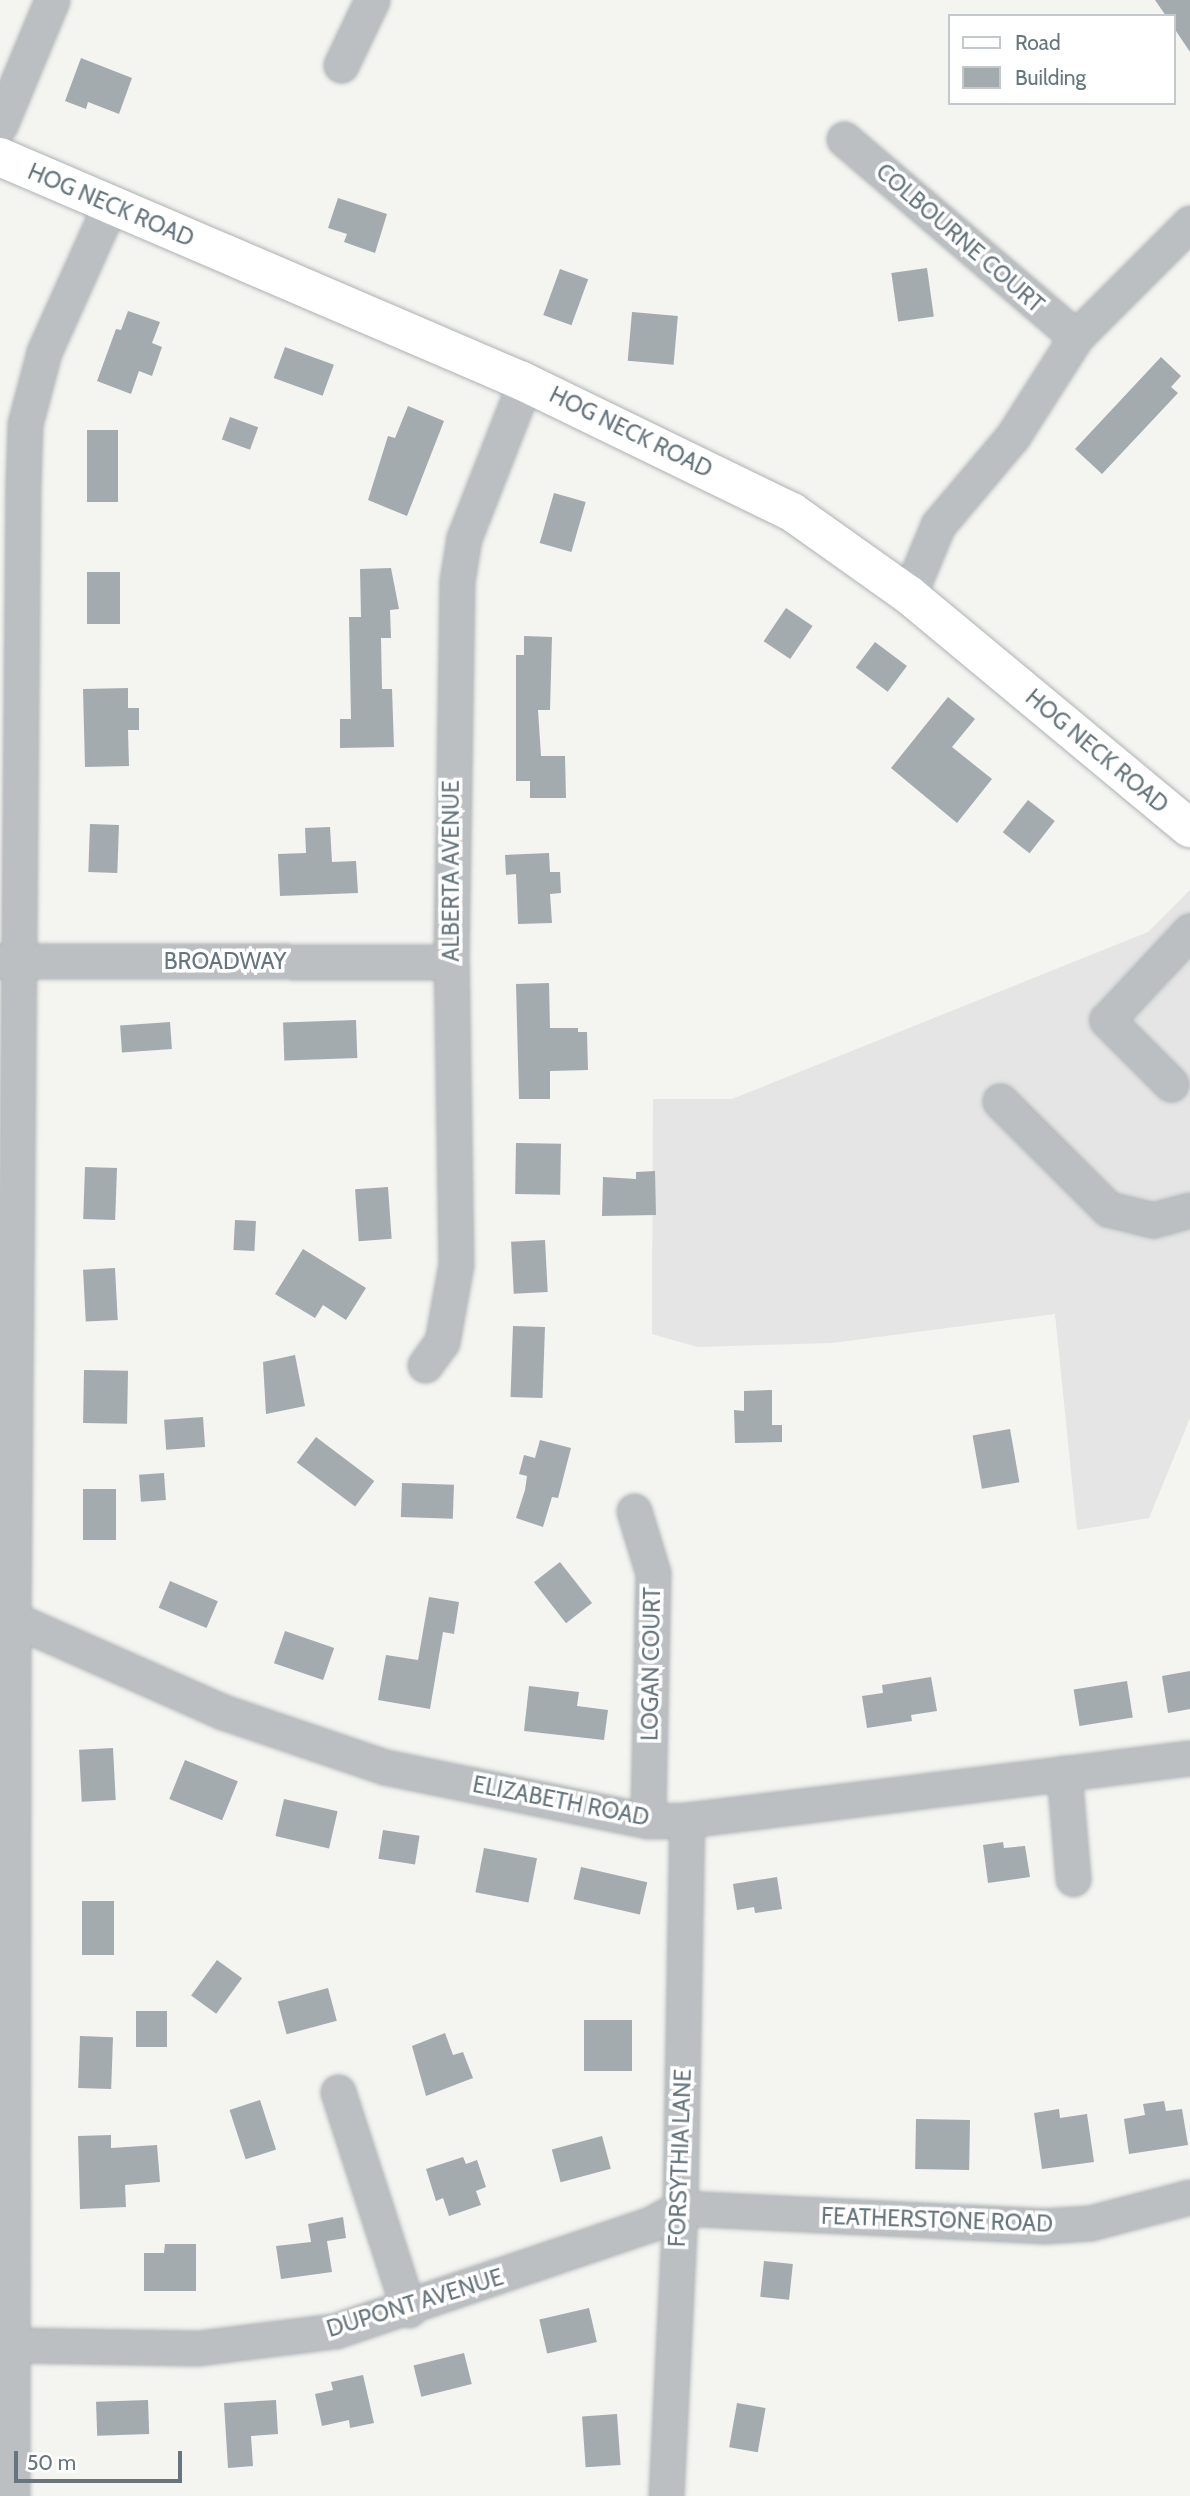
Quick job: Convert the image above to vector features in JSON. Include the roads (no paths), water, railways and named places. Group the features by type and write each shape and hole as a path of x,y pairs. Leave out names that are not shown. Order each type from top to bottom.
{"main road":[{"name":"HOG NECK ROAD","path":"0,157 525,382 792,512 909,595 1190,828"}],"street":[{"path":"0,125 52,0"},
{"path":"341,65 372,0"},
{"name":"COLBOURNE COURT","path":"844,139 1076,337"},
{"path":"12,2496 6,1619 9,961 25,424 44,352 110,205"},
{"path":"909,595 938,525 1013,436 1076,337 1190,223"},
{"name":"ALBERTA AVENUE","path":"425,1365 442,1342 456,1264 450,962 457,581 464,538 525,382"},
{"path":"1171,1084 1107,1020 1190,931"},
{"name":"BROADWAY","path":"9,961 450,962"},
{"path":"1000,1101 1108,1209 1153,1220 1190,1210"},
{"name":"LOGAN COURT","path":"634,1511 653,1573 648,1821"},
{"name":"ELIZABETH ROAD","path":"6,1619 223,1712 385,1767 648,1821 687,1820 1190,1758"},
{"path":"1064,1773 1073,1878"},
{"name":"FORSYTHIA LANE","path":"666,2496 680,2208 687,1820"},
{"path":"338,2092 409,2310"},
{"name":"FEATHERSTONE ROAD","path":"680,2208 1043,2226 1090,2223 1190,2197"},
{"name":"DUPONT AVENUE","path":"12,2345 240,2346 335,2331 409,2310 651,2224 680,2208"}]}
